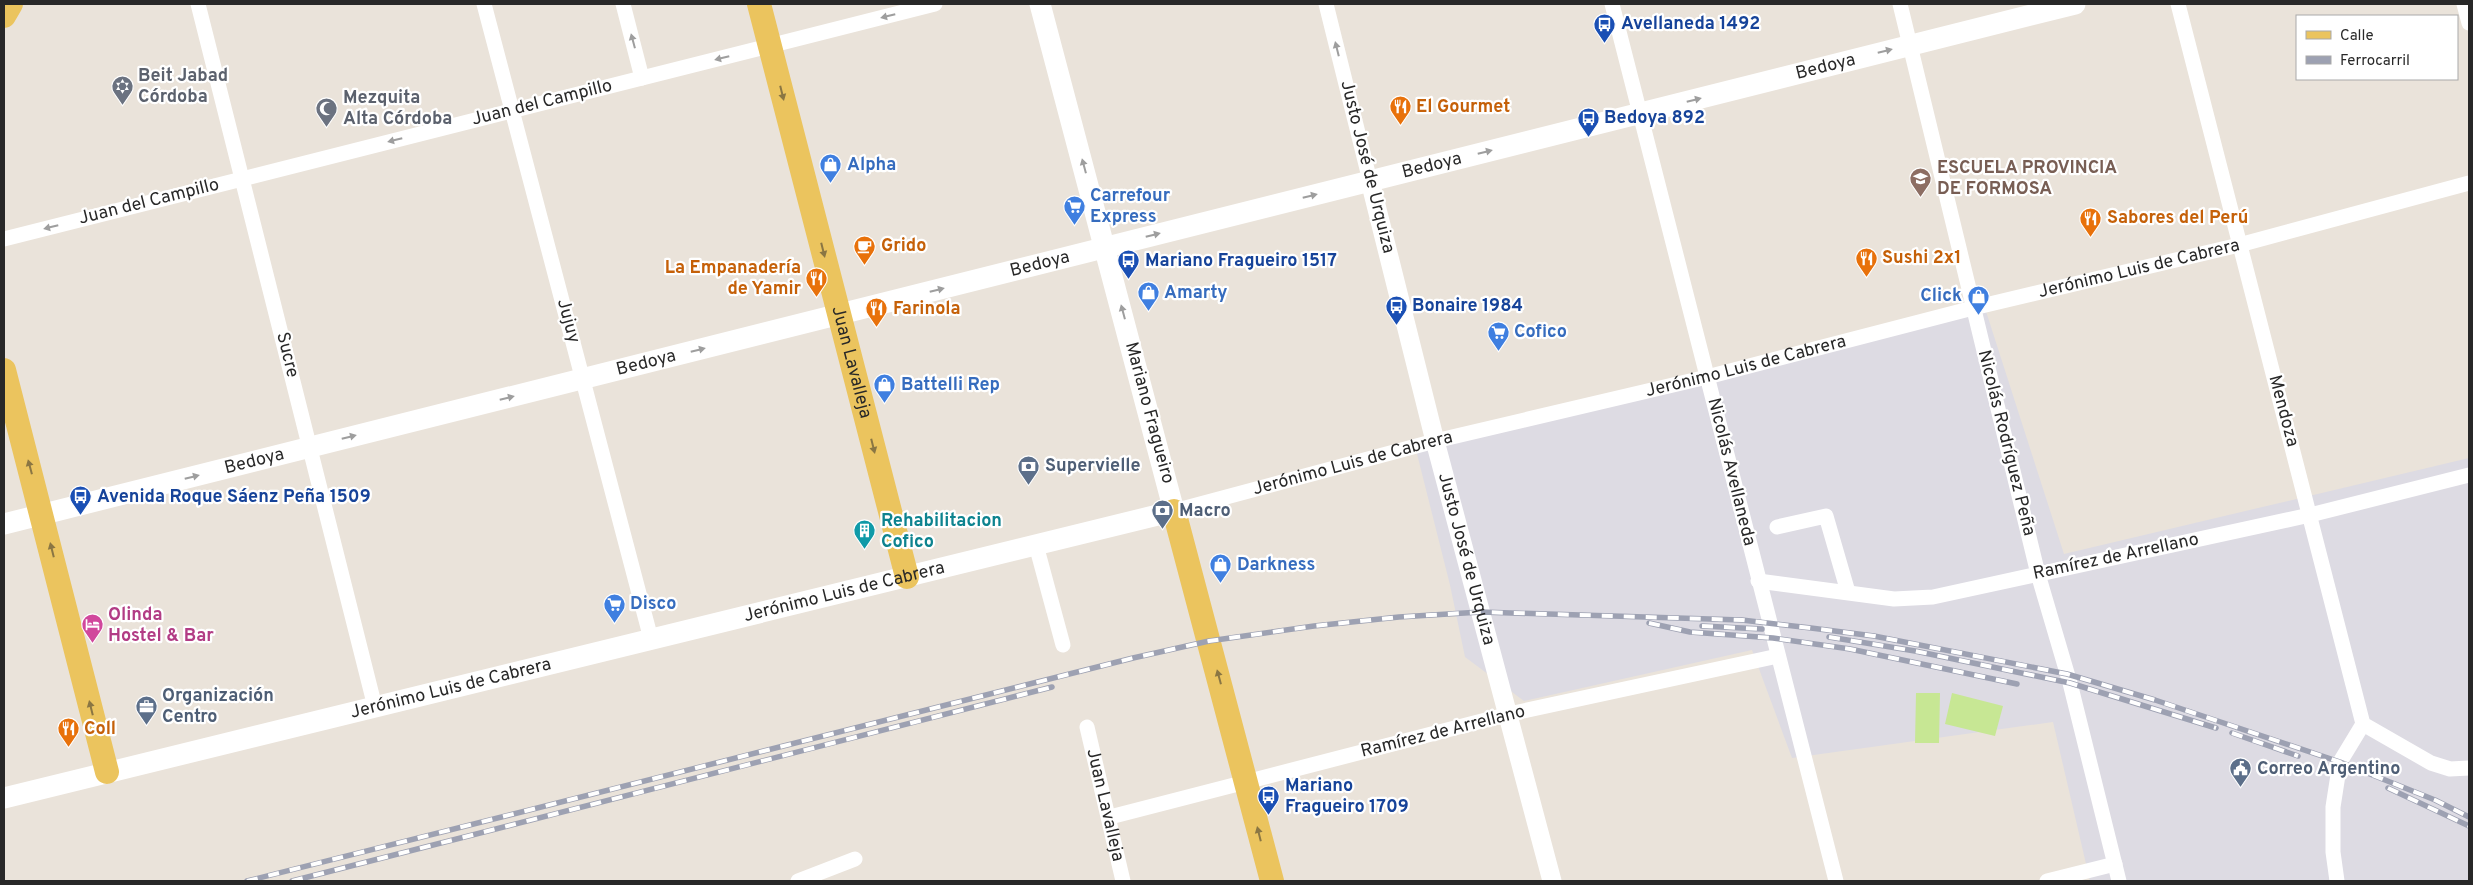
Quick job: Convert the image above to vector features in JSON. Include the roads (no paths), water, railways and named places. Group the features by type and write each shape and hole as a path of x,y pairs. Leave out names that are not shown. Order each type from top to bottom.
{"main road":[{"path":"4,16 11,4"},
{"name":"Juan Lavalleja","path":"759,4 907,576"},
{"name":"Mariano Fragueiro","path":"1040,4 1106,247 1272,881"},
{"name":"Bedoya","path":"4,524 2075,4"},
{"path":"4,370 107,772"},
{"name":"Jerónimo Luis de Cabrera","path":"4,798 1174,511"}],"street":[{"name":"Sucre","path":"198,4 375,707"},
{"name":"Jujuy","path":"484,4 651,639"},
{"path":"623,4 642,78"},
{"name":"Juan del Campillo","path":"4,239 935,4"},
{"name":"Justo José de Urquiza","path":"1326,4 1435,440 1552,881"},
{"name":"Nicolás Avellaneda","path":"1612,4 1836,881"},
{"name":"Nicolás Rodríguez Peña","path":"1900,4 2038,574 2070,683 2119,881"},
{"name":"Mendoza","path":"2178,4 2363,724"},
{"path":"2464,4 2469,23"},
{"name":"Jerónimo Luis de Cabrera","path":"1174,511 1435,440 1707,377 1974,308 2239,245 2469,183"},
{"name":"Ramírez de Arrellano","path":"1758,581 1911,600 1933,597 2310,515 2469,475"},
{"path":"1777,527 1826,516 1848,592"},
{"path":"1036,545 1063,645"},
{"name":"Ramírez de Arrellano","path":"1110,817 1508,714 1778,656"},
{"path":"2337,881 2333,852 2333,807 2340,762 2363,724 2431,763 2450,769 2469,768"},
{"name":"Juan Lavalleja","path":"1087,727 1124,881"},
{"path":"798,881 827,876 855,859"},
{"path":"2047,881 2115,864"}],"railway":[{"path":"247,881 1133,658 1209,641 1314,626 1399,617 1481,612 1742,620 1874,636 2067,674 2155,700 2340,762 2435,800 2469,817"},
{"path":"1649,623 1690,632 1773,638 1850,649 2017,684"},
{"path":"1702,626 1762,629"},
{"path":"1829,637 1915,651 2070,683 2216,728"},
{"path":"292,881 1052,687"},
{"path":"2232,733 2298,756"},
{"path":"2388,788 2469,826"}],"place":[{"name":"Avellaneda 1492","path":"1605,43"},
{"name":"Beit Jabad Córdoba","path":"122,105"},
{"name":"El Gourmet","path":"1400,126"},
{"name":"Mezquita Alta Córdoba","path":"327,127"},
{"name":"Bedoya 892","path":"1588,137"},
{"name":"Alpha","path":"831,184"},
{"name":"ESCUELA PROVINCIA DE FORMOSA","path":"1921,197"},
{"name":"Carrefour Express","path":"1074,225"},
{"name":"Sabores del Perú","path":"2091,237"},
{"name":"Grido","path":"865,265"},
{"name":"Sushi 2x1","path":"1866,277"},
{"name":"Mariano Fragueiro 1517","path":"1129,280"},
{"name":"La Empanadería de Yamir","path":"817,297"},
{"name":"Amarty","path":"1148,312"},
{"name":"Click","path":"1978,315"},
{"name":"Bonaire 1984","path":"1396,325"},
{"name":"Farinola","path":"877,328"},
{"name":"Cofico","path":"1498,351"},
{"name":"Battelli Rep","path":"885,404"},
{"name":"Supervielle","path":"1029,485"},
{"name":"Avenida Roque Sáenz Peña 1509","path":"81,516"},
{"name":"Macro","path":"1163,530"},
{"name":"Rehabilitacion Cofico","path":"865,550"},
{"name":"Darkness","path":"1221,584"},
{"name":"Disco","path":"614,623"},
{"name":"Olinda Hostel & Bar","path":"92,644"},
{"name":"Organización Centro","path":"146,725"},
{"name":"Coll","path":"68,748"},
{"name":"Correo Argentino","path":"2241,788"},
{"name":"Mariano Fragueiro 1709","path":"1269,815"}]}
